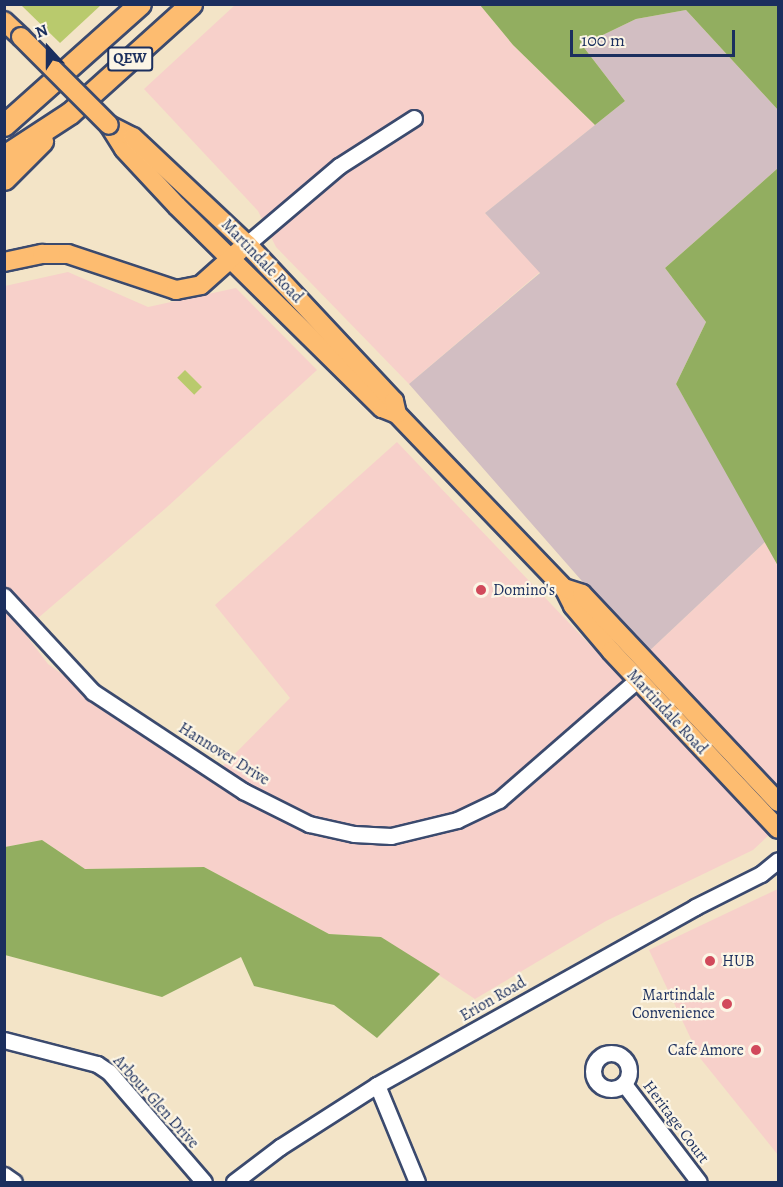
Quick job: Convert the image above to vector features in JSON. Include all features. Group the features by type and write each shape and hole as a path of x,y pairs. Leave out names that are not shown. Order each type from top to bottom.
{"highway":[{"name":"QEW","path":"4,125 140,4"},
{"name":"QEW","path":"4,156 70,113 191,4"},
{"path":"4,109 68,70"},
{"path":"4,179 70,113"}],"main road":[{"name":"Martindale Road","path":"4,21 109,125 140,144 247,244 394,401 397,414"},
{"name":"Martindale Road","path":"109,125 124,150 382,408 397,414 564,588 573,606 638,680 778,829"},
{"path":"4,262 42,254 69,254 176,290 201,285 247,244"},
{"name":"Martindale Road","path":"564,588 582,594 778,802"}],"street":[{"path":"247,244 339,166 414,118"},
{"name":"Hannover Drive","path":"4,596 93,692 243,791 309,824 354,834 391,836 457,820 499,800 638,680"},
{"name":"Erion Road","path":"234,1182 280,1148 377,1085 695,907 761,874 778,860"},
{"name":"Arbour Glen Drive","path":"4,1040 97,1064 109,1072 204,1182"},
{"name":"Heritage Court","path":"624,1084 699,1182"},
{"path":"377,1085 417,1182"},
{"path":"4,1175 14,1182"}],"shaded area":[{"path":"235,5 480,5 513,45 595,125 485,213 540,272 409,384 276,247 258,211 144,89"},
{"path":"686,10 778,110 778,168 665,268 706,322 676,384 766,541 646,654 409,384 540,273 485,213 625,101 582,45 636,19"},
{"path":"68,272 148,307 236,288 317,370 166,508 23,631 48,664 209,780 290,698 215,605 397,442 770,834 753,850 606,921 475,999 381,937 329,934 204,867 85,869 42,840 5,847 5,286"},
{"path":"766,541 778,566 778,789 646,654"},
{"path":"778,889 778,1155 700,1058 649,950"}],"green space":[{"path":"21,5 101,5 60,43"},
{"path":"480,5 778,5 778,110 686,10 636,19 582,45 625,101 595,125 513,45"},
{"path":"778,168 778,566 676,384 706,322 665,268"},
{"path":"185,370 202,387 194,395 177,378"},
{"path":"42,840 85,869 204,867 329,934 381,937 440,974 377,1038 334,1005 254,986 241,957 162,997 5,955 5,847"}],"place":[{"name":"Domino's","path":"481,590"},
{"name":"HUB","path":"710,961"},
{"name":"Martindale Convenience","path":"727,1004"},
{"name":"Cafe Amore","path":"756,1050"}]}
